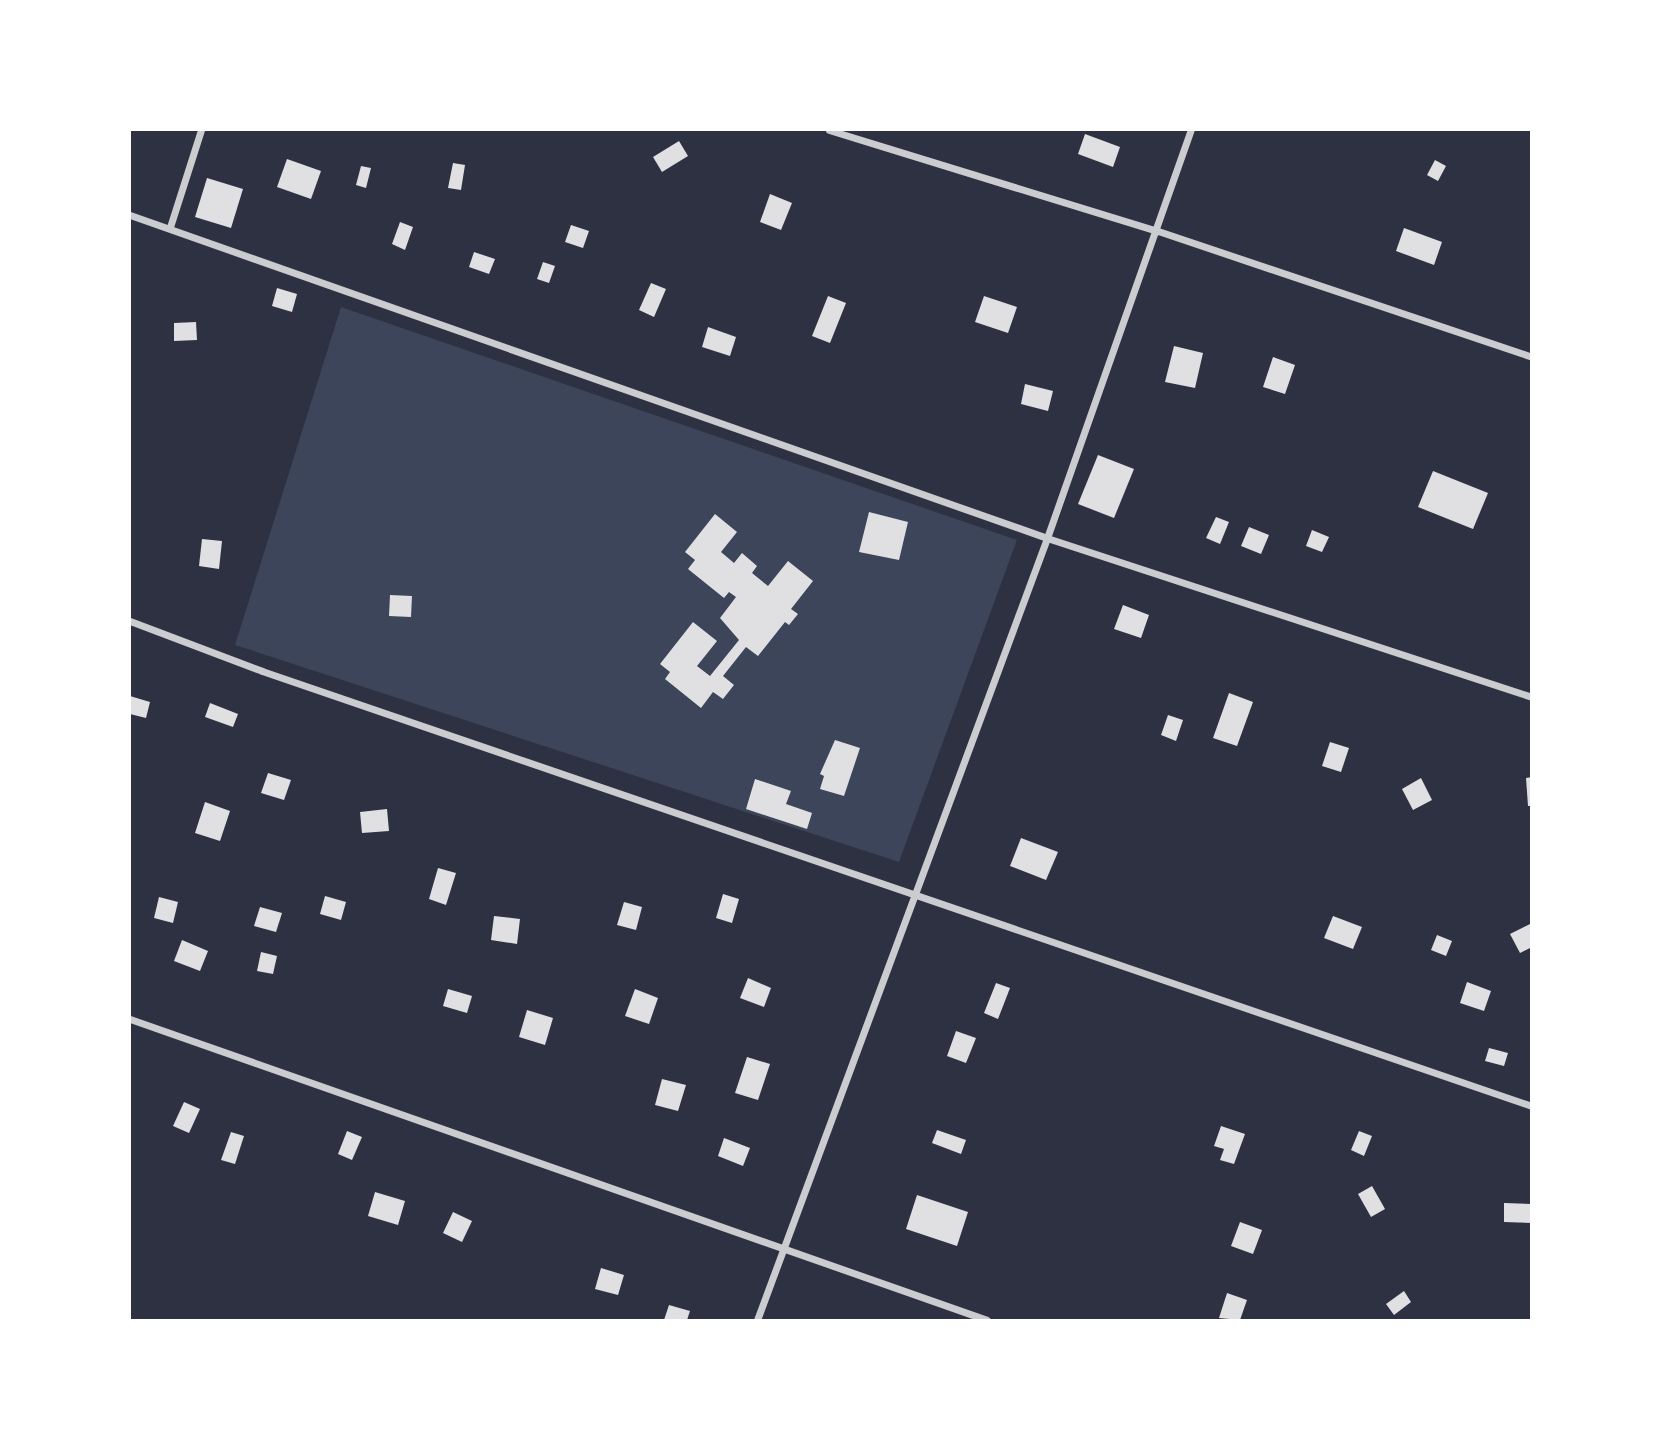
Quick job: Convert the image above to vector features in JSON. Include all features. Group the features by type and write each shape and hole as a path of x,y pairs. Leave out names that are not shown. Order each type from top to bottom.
{"street":[{"path":"170,227 201,130"},
{"path":"829,130 1158,231 1531,357"},
{"path":"757,1321 782,1245 1047,538 1158,231 1191,130"},
{"path":"130,215 1047,538 1531,697"},
{"path":"130,621 262,671 914,892 1531,1106"},
{"path":"130,1018 782,1245 987,1321"}],"shaded area":[{"path":"341,307 1017,540 899,862 235,645"}],"building":[{"path":"1085,134 1120,147 1113,167 1078,154"},
{"path":"679,141 688,156 662,172 653,157"},
{"path":"287,159 321,171 311,199 277,187"},
{"path":"1435,160 1446,166 1438,181 1427,175"},
{"path":"453,163 465,165 461,190 448,188"},
{"path":"361,166 371,168 366,188 356,185"},
{"path":"207,178 243,189 231,228 195,217"},
{"path":"770,194 792,203 781,230 760,222"},
{"path":"400,222 413,227 405,250 392,244"},
{"path":"571,225 589,231 583,248 565,242"},
{"path":"1404,228 1442,242 1434,265 1396,251"},
{"path":"474,252 495,259 489,274 469,267"},
{"path":"543,262 555,266 549,283 537,279"},
{"path":"651,283 666,289 654,317 639,310"},
{"path":"277,288 297,294 292,312 272,306"},
{"path":"828,296 846,303 830,343 812,336"},
{"path":"984,296 1017,307 1008,333 975,322"},
{"path":"196,322 197,340 174,341 174,323"},
{"path":"708,327 736,337 730,356 702,347"},
{"path":"1174,346 1203,353 1195,388 1165,382"},
{"path":"1273,357 1295,365 1285,394 1263,387"},
{"path":"1025,384 1053,391 1048,411 1021,404"},
{"path":"1098,455 1134,469 1114,518 1078,504"},
{"path":"1433,471 1488,493 1473,529 1418,507"},
{"path":"869,512 908,522 899,560 859,552"},
{"path":"715,514 737,532 721,552 734,563 742,553 757,566 752,573 768,586 788,561 813,581 791,609 798,614 789,625 785,622 758,656 746,647 723,676 734,685 723,699 713,692 701,708 665,679 670,672 660,664 693,622 717,641 697,666 710,676 739,640 720,618 736,597 729,592 724,598 688,569 695,560 685,552"},
{"path":"1216,517 1229,522 1220,544 1206,538"},
{"path":"1249,527 1269,535 1261,554 1241,546"},
{"path":"1312,530 1329,537 1322,552 1306,546"},
{"path":"202,539 222,541 219,569 199,566"},
{"path":"390,595 412,596 411,617 389,616"},
{"path":"1123,605 1149,615 1141,638 1114,629"},
{"path":"1229,693 1253,702 1237,746 1213,738"},
{"path":"130,696 150,702 146,718 130,714"},
{"path":"210,703 238,714 233,727 205,717"},
{"path":"1168,715 1183,720 1176,741 1161,735"},
{"path":"835,740 860,748 844,796 820,789 824,776 820,774"},
{"path":"1330,742 1349,748 1341,772 1322,766"},
{"path":"268,773 291,780 284,800 261,793"},
{"path":"1532,777 1532,806 1528,806 1526,778"},
{"path":"1421,778 1432,800 1413,810 1402,789"},
{"path":"755,779 791,791 786,804 812,813 807,829 746,809"},
{"path":"205,802 230,811 220,841 195,833"},
{"path":"387,809 389,831 362,833 360,812"},
{"path":"1021,838 1058,852 1046,880 1010,866"},
{"path":"438,868 456,873 446,905 429,899"},
{"path":"723,894 739,899 732,923 716,918"},
{"path":"325,896 346,902 341,920 320,914"},
{"path":"159,897 178,902 173,923 154,918"},
{"path":"624,902 642,907 636,930 617,925"},
{"path":"260,907 282,913 276,932 254,926"},
{"path":"494,916 520,919 517,944 491,940"},
{"path":"1333,916 1362,927 1353,949 1324,938"},
{"path":"1532,923 1532,947 1520,953 1510,934"},
{"path":"1437,935 1452,941 1446,956 1431,950"},
{"path":"182,940 208,951 200,971 174,961"},
{"path":"261,952 277,956 273,974 257,971"},
{"path":"748,978 771,988 764,1007 740,998"},
{"path":"1467,982 1491,991 1484,1011 1460,1003"},
{"path":"996,983 1010,988 998,1019 984,1013"},
{"path":"448,989 472,996 467,1013 443,1006"},
{"path":"635,989 658,998 649,1024 625,1016"},
{"path":"527,1010 553,1018 545,1045 519,1037"},
{"path":"956,1031 976,1038 966,1063 947,1056"},
{"path":"1489,1048 1508,1053 1504,1066 1485,1061"},
{"path":"747,1057 770,1064 758,1100 735,1093"},
{"path":"662,1079 686,1085 678,1111 655,1105"},
{"path":"184,1102 200,1109 189,1133 173,1126"},
{"path":"1221,1126 1245,1134 1234,1164 1220,1160 1224,1149 1214,1146"},
{"path":"937,1130 966,1140 961,1154 932,1143"},
{"path":"347,1131 362,1137 352,1160 338,1154"},
{"path":"1359,1131 1372,1136 1364,1156 1351,1150"},
{"path":"231,1132 244,1136 235,1164 221,1160"},
{"path":"724,1138 750,1148 743,1166 718,1156"},
{"path":"1372,1186 1385,1209 1371,1217 1358,1194"},
{"path":"375,1192 405,1201 398,1225 368,1216"},
{"path":"917,1195 968,1212 957,1246 906,1229"},
{"path":"1504,1203 1532,1204 1532,1223 1504,1222"},
{"path":"453,1212 472,1221 462,1242 443,1233"},
{"path":"1240,1222 1262,1230 1253,1254 1231,1246"},
{"path":"601,1268 624,1275 618,1295 595,1289"},
{"path":"1404,1291 1411,1302 1394,1315 1386,1304"},
{"path":"1227,1293 1247,1300 1240,1320 1219,1318"},
{"path":"669,1305 690,1311 687,1320 664,1320"}]}
